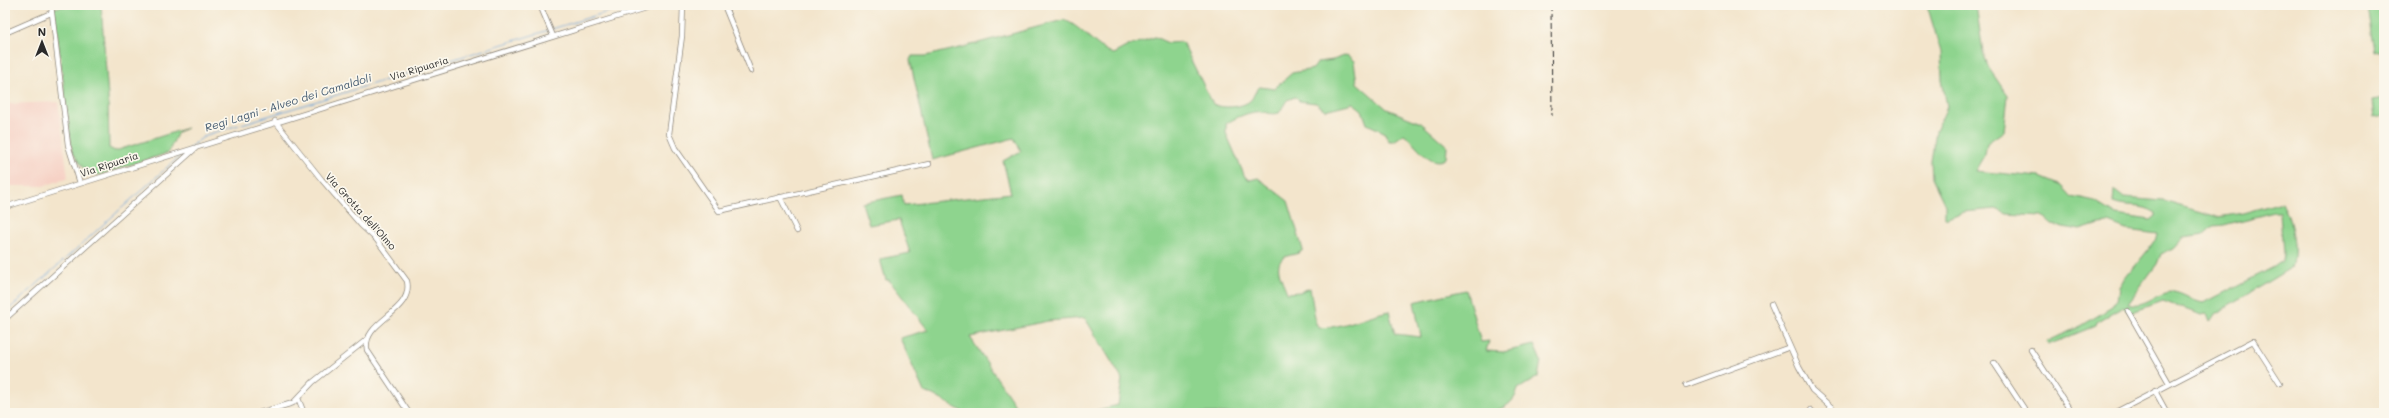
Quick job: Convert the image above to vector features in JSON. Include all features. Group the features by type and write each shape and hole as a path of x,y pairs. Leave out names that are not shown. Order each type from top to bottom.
{"street":[{"path":"50,5 68,145 80,183"},
{"path":"540,5 553,36"},
{"name":"Via Ripuaria","path":"5,207 197,147 274,121 655,5"},
{"path":"682,5 682,36 669,127 670,140 719,210 929,164"},
{"path":"724,5 751,71"},
{"path":"5,33 51,13"},
{"name":"Via Grotta dell'Olmo","path":"274,121 322,180 361,225 376,239 407,281 406,298 366,340 313,382 298,398"},
{"path":"5,320 197,147"},
{"path":"780,197 798,231"},
{"path":"1771,304 1790,347 1812,390 1838,413"},
{"path":"2128,311 2169,383"},
{"path":"366,340 367,350 409,413"},
{"path":"2114,413 2169,383 2253,341 2280,383"},
{"path":"1686,385 1790,347"},
{"path":"2031,350 2072,413"},
{"path":"1994,362 2027,413"},
{"path":"2155,391 2167,413"},
{"path":"259,413 293,403 298,398 304,413"}],"shaded area":[{"path":"58,102 68,178 43,186 5,186 5,104"}],"green space":[{"path":"70,5 101,5 108,97 109,148 115,151 187,128 178,132 168,153 98,175 83,168 72,151 54,8"},
{"path":"1927,5 1976,5 1983,52 1988,67 2008,96 2004,131 1987,143 1985,154 1975,171 2040,177 2062,186 2072,197 2095,202 2116,215 2151,220 2156,216 2156,213 2150,210 2113,203 2114,190 2124,198 2163,201 2218,217 2243,213 2282,202 2293,234 2294,259 2292,267 2215,314 2210,322 2207,314 2201,315 2163,301 2130,313 2123,307 2096,323 2095,326 2048,345 2046,342 2081,326 2112,307 2117,300 2119,287 2122,282 2157,239 2158,234 2126,230 2108,223 2099,224 2080,230 2052,225 2042,216 2007,214 1996,209 1963,212 1945,219 1945,205 1932,178 1931,161 1936,131 1947,107 1942,80 1941,52","holes":["2274,212 2280,212 2283,254 2282,261 2274,267 2204,303 2176,292 2166,293 2139,304 2128,303 2157,264 2161,254 2174,248 2184,237 2204,234 2213,226 2224,225"]},
{"path":"2384,5 2384,50 2375,52 2368,7"},
{"path":"1063,20 1075,26 1106,51 1113,54 1128,46 1155,37 1168,43 1182,42 1213,104 1222,107 1243,105 1251,100 1260,87 1274,89 1292,73 1313,69 1318,62 1333,60 1347,55 1354,61 1357,83 1387,109 1421,123 1447,146 1446,158 1440,161 1429,158 1404,134 1394,141 1389,141 1384,132 1367,124 1362,110 1353,103 1325,110 1316,103 1299,101 1295,97 1287,100 1279,113 1249,113 1226,124 1226,133 1245,177 1250,180 1258,178 1288,201 1303,250 1299,253 1285,257 1279,264 1280,274 1287,293 1300,292 1310,288 1316,324 1319,328 1346,324 1389,311 1395,334 1421,337 1414,302 1466,290 1481,342 1489,341 1486,351 1503,352 1534,345 1541,361 1538,377 1518,389 1516,395 1506,406 1485,413 1086,413 1118,405 1122,379 1085,318 1048,321 970,337 1020,413 965,413 933,395 924,392 900,338 928,330 889,280 886,280 880,259 910,253 899,220 869,225 862,203 902,195 904,205 1011,193 1003,161 1021,151 1014,138 932,160 910,60 912,56 926,56 960,48"},
{"path":"2384,99 2384,115 2374,117 2372,101"}],"waterway":[{"name":"Regi Lagni - Alveo dei Camaldoli","path":"552,29 630,5"},
{"name":"Regi Lagni - Alveo dei Camaldoli","path":"189,148 206,135 549,30"},
{"name":"Regi Lagni - Alveo dei Camaldoli","path":"5,313 182,154"}],"railway":[{"path":"1551,5 1552,116"}]}
